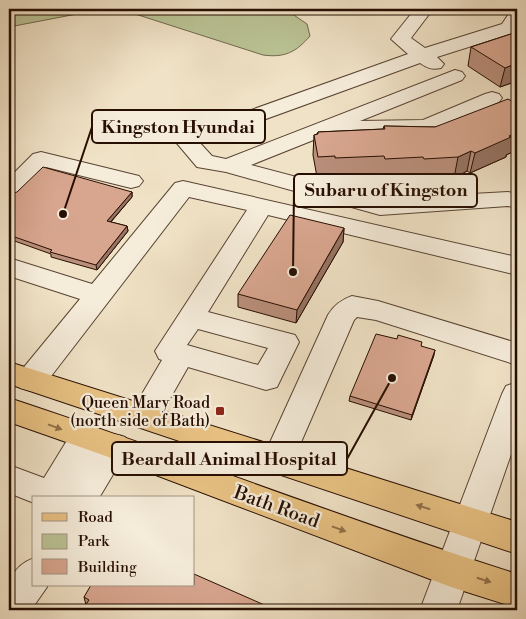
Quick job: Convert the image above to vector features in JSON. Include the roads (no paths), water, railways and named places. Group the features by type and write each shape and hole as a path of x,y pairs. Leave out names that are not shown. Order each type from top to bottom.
{"main road":[{"path":"20,376 517,538"},
{"name":"Bath Road","path":"9,410 451,570 517,591"}],"street":[{"path":"320,129 426,126 501,101 421,56 400,39 424,9"},
{"path":"517,13 509,28 421,56 186,141 206,162 228,166 380,207 508,199 517,202"},
{"path":"228,166 455,76"},
{"path":"9,191 41,159 131,181"},
{"path":"20,376 98,296 183,188 517,266"},
{"path":"191,317 285,342 266,379 169,351 262,206"},
{"path":"9,267 98,296"},
{"path":"278,460 342,315 352,306 378,311 517,354"},
{"path":"144,416 180,355"},
{"path":"438,610 451,570 517,394"},
{"path":"59,496 58,482 100,442"},
{"path":"71,496 84,492 100,442"},
{"path":"9,479 54,496"},
{"path":"10,610 32,578"}],"place":[{"name":"Kingston Hyundai","path":"63,214"},
{"name":"Subaru of Kingston","path":"293,272"},
{"name":"Beardall Animal Hospital","path":"392,378"},
{"name":"Queen Mary Road (north side of Bath)","path":"220,411"}]}
